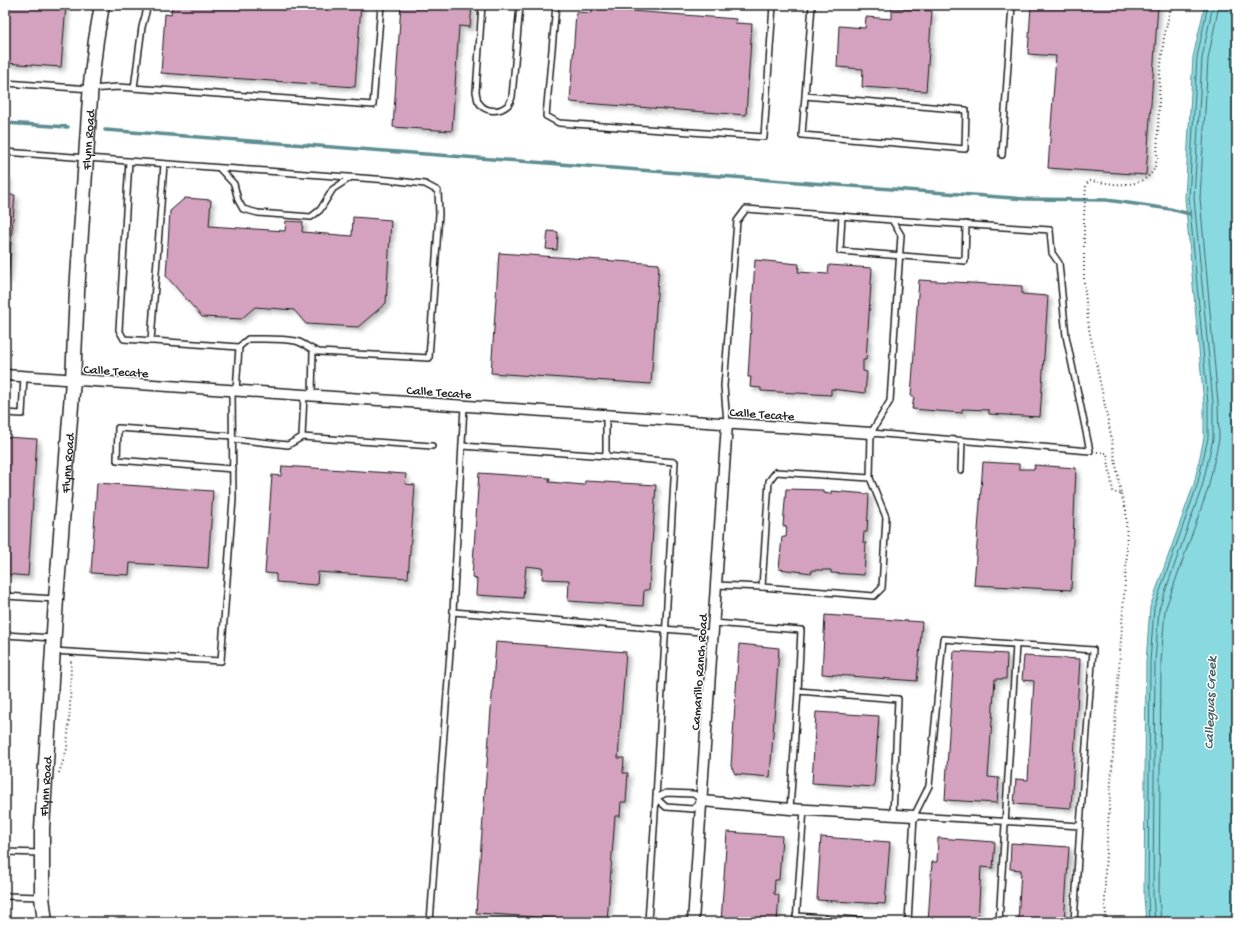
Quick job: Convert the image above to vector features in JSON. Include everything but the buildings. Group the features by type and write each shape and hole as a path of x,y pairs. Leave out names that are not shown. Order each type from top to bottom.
{"main road":[{"name":"Flynn Road","path":"45,922 42,896 41,853 53,645 73,380 77,292 91,89 96,40 102,5"}],"street":[{"name":"Calle Tecate","path":"5,375 871,433"},
{"name":"Camarillo Ranch Road","path":"693,922 727,424"},
{"path":"702,801 790,809 914,816"}],"lane":[{"path":"134,88 142,27 148,5"},
{"path":"5,83 91,89 118,87 373,105 381,5"},
{"path":"482,5 476,92 478,101 483,108 492,111 502,109 509,104 512,97 520,5"},
{"path":"556,5 546,116 559,123 764,137 773,5"},
{"path":"805,96 966,110 965,150 802,135 805,96 812,5"},
{"path":"1002,155 1012,5"},
{"path":"5,152 87,157 220,169 426,184 438,191 439,214 428,358 319,352 298,341 274,339 248,339 239,347 234,390 232,437 233,499 221,661 72,652 53,645 5,635"},
{"path":"129,161 118,330 124,339 239,347"},
{"path":"151,341 164,164"},
{"path":"220,169 234,184 238,200 243,208 258,213 311,217 320,210 333,189 350,178"},
{"path":"727,424 724,386 737,221 746,209 1050,230 1052,253 1059,263 1066,336 1090,451 871,433"},
{"path":"842,216 840,251 964,261 966,224"},
{"path":"716,585 874,596 882,588 886,517 870,478 871,433 890,401 901,235 892,220"},
{"path":"302,437 313,350"},
{"path":"5,413 22,414 24,376"},
{"path":"430,922 453,612 464,406"},
{"path":"606,416 606,456"},
{"path":"233,469 117,460 118,428 232,437 288,445 302,437 432,446"},
{"path":"961,470 962,441"},
{"path":"462,446 675,462 648,922"},
{"path":"762,587 769,481 776,472 870,478"},
{"path":"5,596 56,599"},
{"path":"453,612 666,630 714,628 801,630 790,809"},
{"path":"908,922 914,816 929,786 943,640 1093,650 1074,922"},
{"path":"999,922 1016,645"},
{"path":"798,692 898,699 893,816"},
{"path":"666,793 694,794 702,801 693,809 666,808 656,798 666,793"},
{"path":"796,922 804,809"},
{"path":"914,816 1080,826"},
{"path":"5,852 41,853"},
{"path":"5,896 42,896"},
{"path":"796,916 885,922"}],"path":[{"path":"1107,922 1105,907 1105,869 1127,553 1126,510 1121,494 1110,430 1089,329 1084,283 1084,216 1086,185 1090,181 1133,184 1144,179 1153,171 1157,159 1160,73 1164,38 1171,5"},
{"path":"1090,451 1107,453 1113,492 1121,494"},
{"path":"58,776 67,749 72,652"}],"water":[{"name":"Calleguas Creek","path":"1205,5 1237,5 1237,922 1146,922 1144,897 1146,662 1150,607 1194,484 1204,438 1204,404 1185,198 1193,57"}],"waterway":[{"path":"5,123 68,127"},
{"path":"105,130 1025,199 1107,200 1170,209 1190,214"}]}
